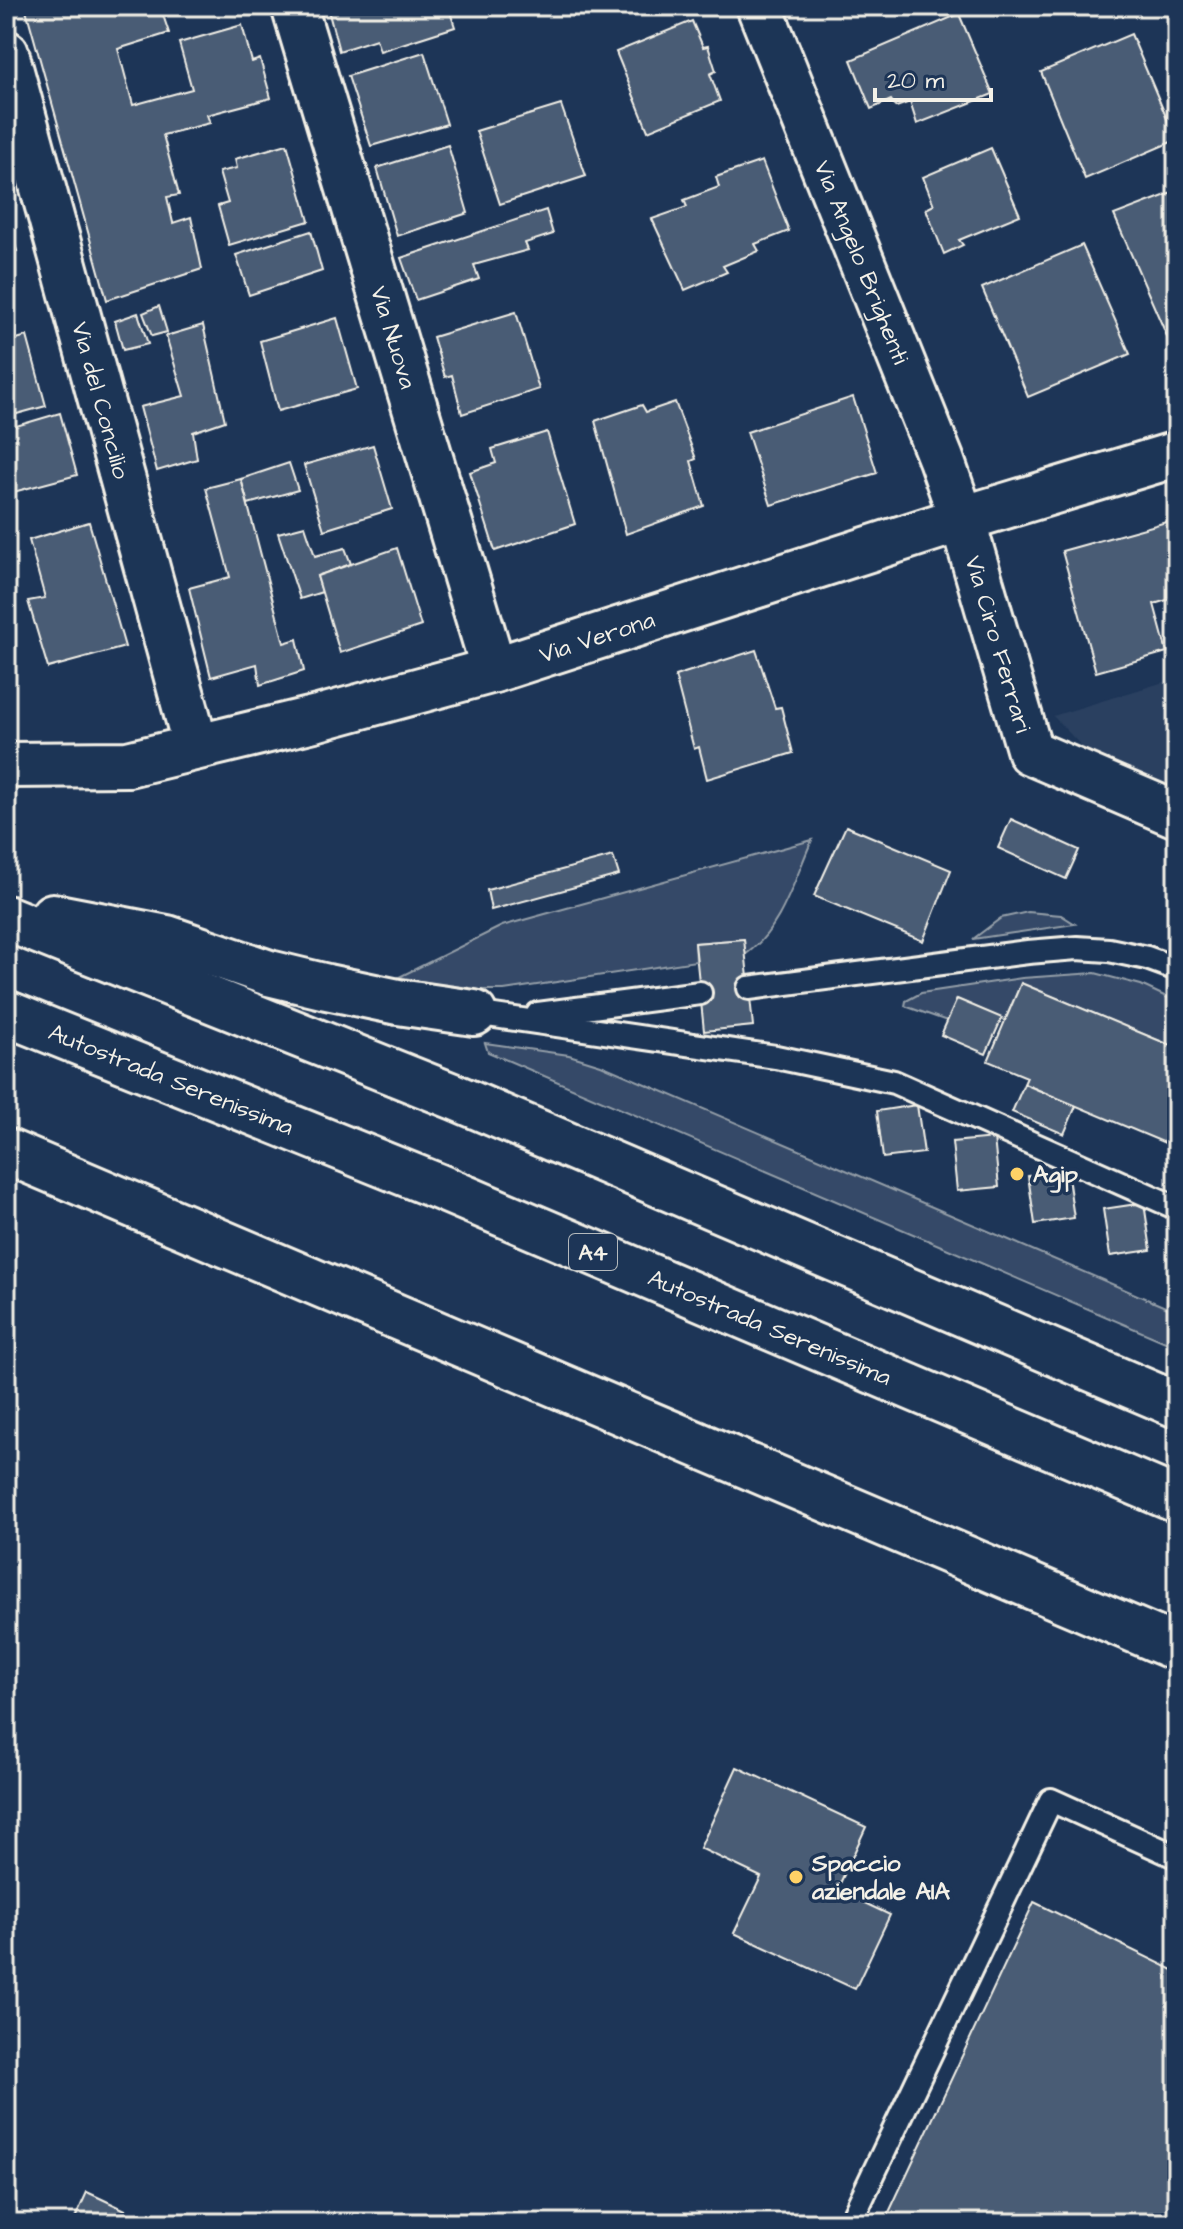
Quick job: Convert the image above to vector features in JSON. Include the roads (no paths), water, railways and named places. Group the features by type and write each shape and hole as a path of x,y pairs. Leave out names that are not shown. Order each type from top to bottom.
{"main road":[{"name":"Via Nuova","path":"294,6 494,670"},
{"name":"Via Angelo Brighenti","path":"759,6 941,459 962,519"},
{"name":"Via del Concilio","path":"6,53 196,747"},
{"name":"Via Verona","path":"6,765 128,764 318,718 494,670 962,519 1177,454"},
{"name":"Via Ciro Ferrari","path":"962,519 1030,752 1177,815"},
{"path":"6,907 167,938 269,973 327,987 398,1002 493,1015"},
{"path":"6,918 455,1097 1177,1405"},
{"name":"Autostrada Serenissima","path":"6,1013 437,1186 1177,1500"},
{"path":"6,1151 1177,1648"}],"lane":[{"path":"749,988 1077,948 1109,950 1147,958 1177,969"},
{"path":"493,1015 700,993"},
{"path":"493,1015 776,1057 894,1082 1177,1208"},
{"path":"850,2223 1051,1800 1177,1857"}],"place":[{"name":"Agip","path":"1017,1174"},
{"name":"Spaccio aziendale AIA","path":"796,1877"}]}
